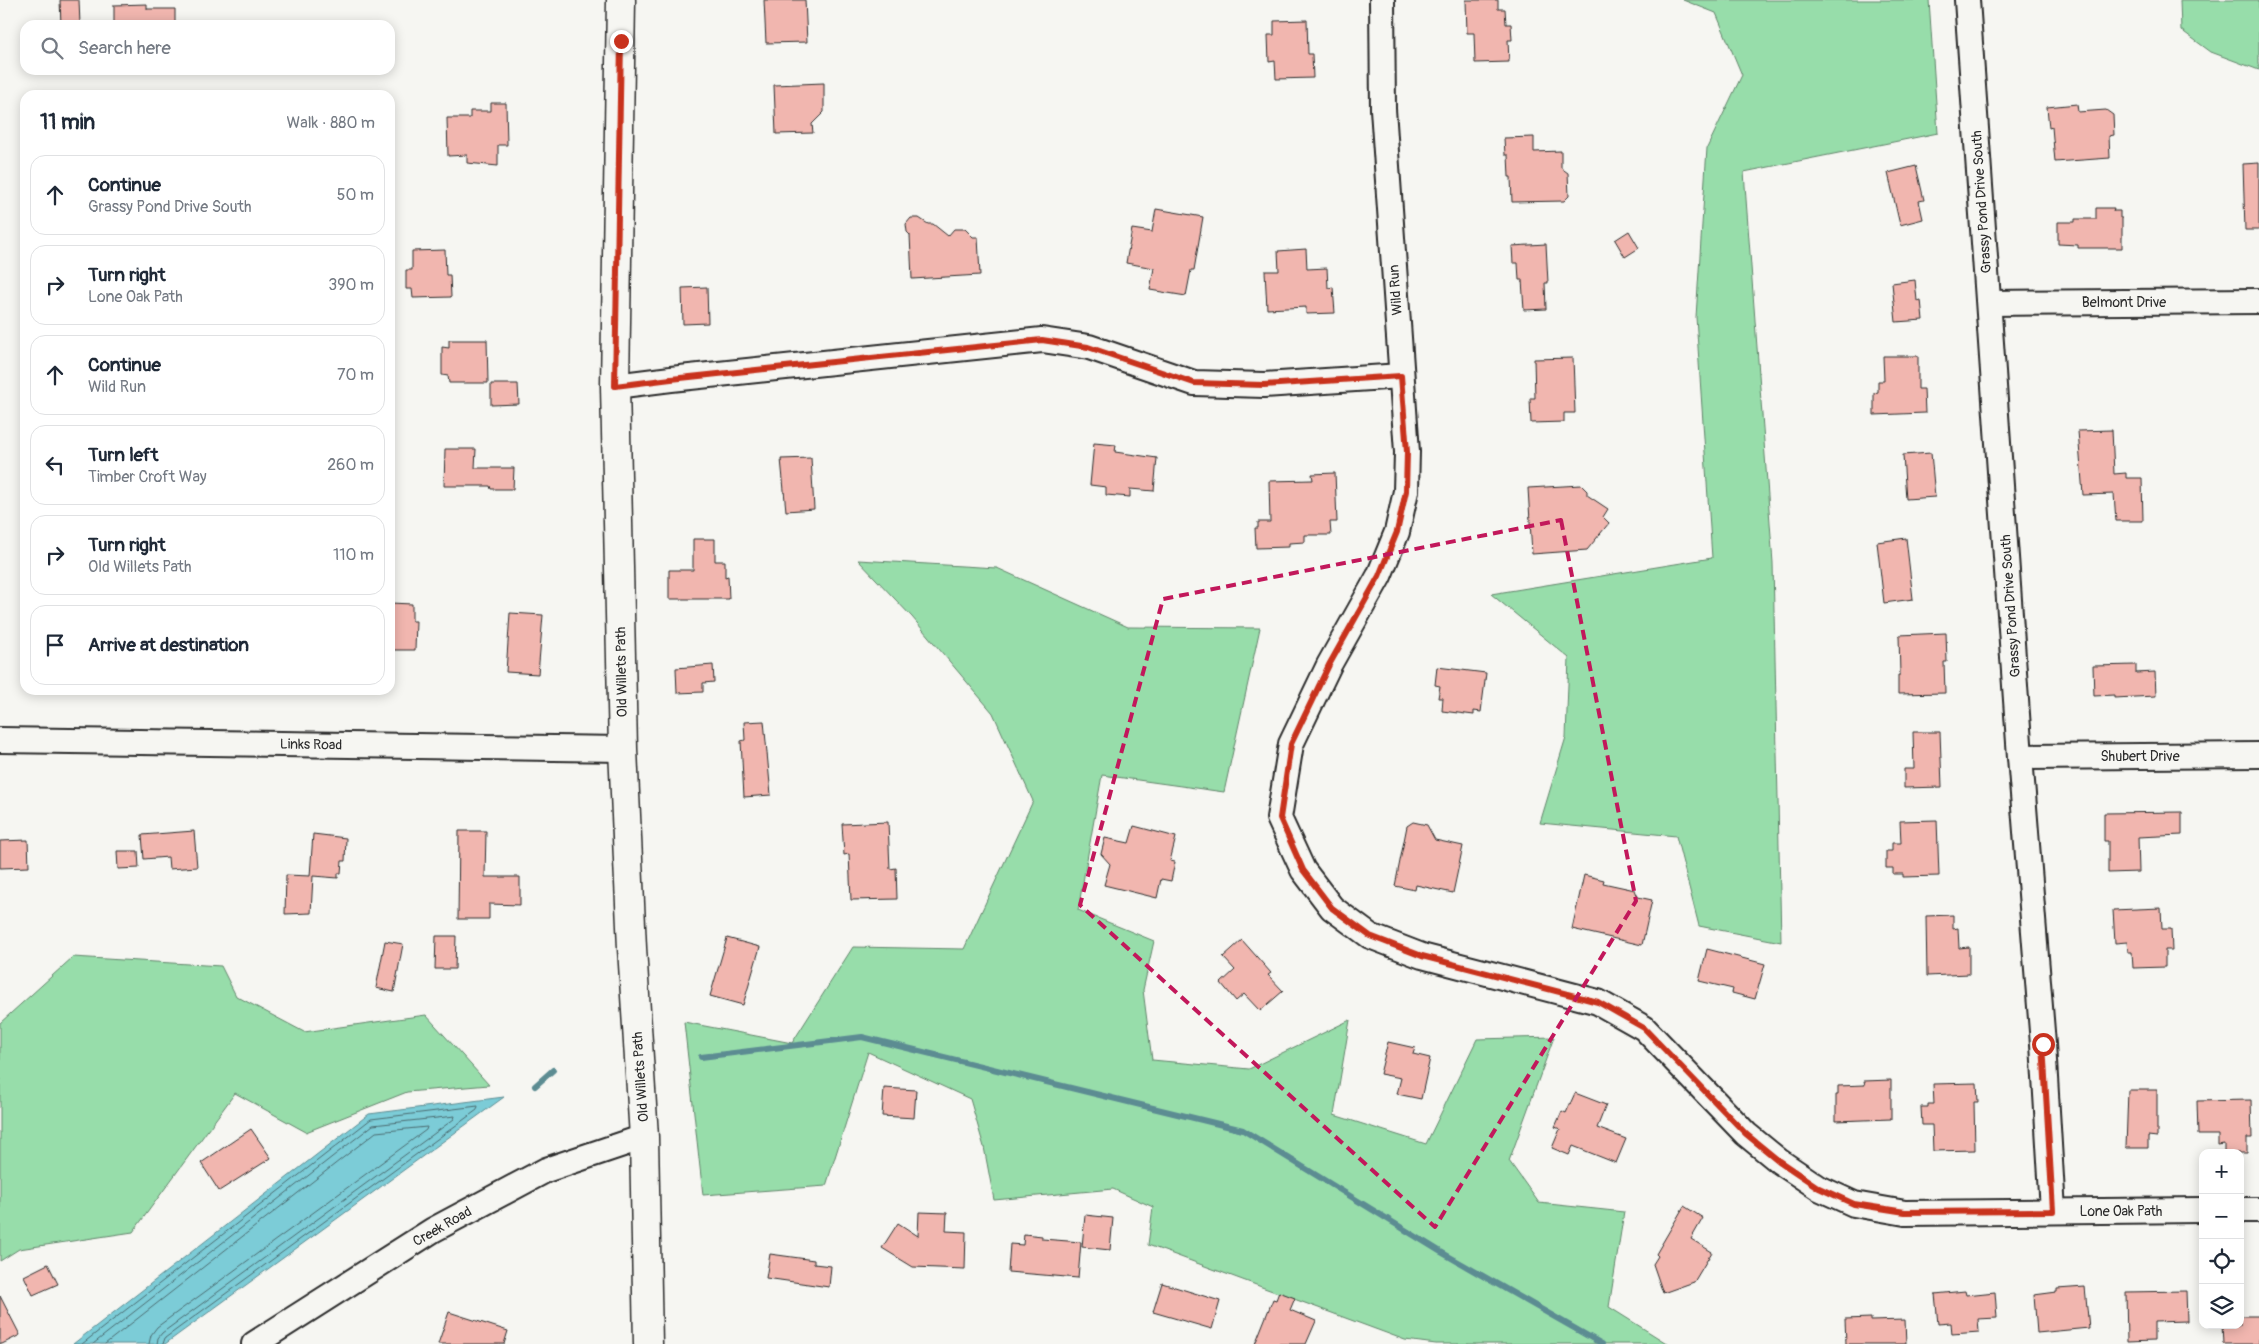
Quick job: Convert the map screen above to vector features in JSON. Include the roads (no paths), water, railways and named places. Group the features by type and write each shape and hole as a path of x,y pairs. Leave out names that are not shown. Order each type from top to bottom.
{"main road":[{"name":"Old Willets Path","path":"621,0 615,386 623,749 632,948 644,1137 648,1344"}],"street":[{"name":"Wild Run","path":"1379,576 1397,532 1406,491 1407,452 1383,109 1382,0"},
{"name":"Grassy Pond Drive South","path":"1967,0 2020,757 2043,1044 2053,1211"},
{"name":"Belmont Drive","path":"1989,303 2259,301"},
{"path":"615,386 1042,340 1088,347 1194,383 1264,385 1401,376"},
{"name":"Lone Oak Path","path":"1379,576 1329,665 1291,744 1280,818 1303,870 1332,908 1370,936 1422,956 1598,1002 1644,1028 1752,1139 1779,1161 1819,1188 1854,1204 1905,1212 2199,1210"},
{"name":"Links Road","path":"0,740 623,749"},
{"name":"Shubert Drive","path":"2020,757 2259,755"},
{"name":"Creek Road","path":"254,1344 433,1230 546,1170 644,1137"},
{"path":"2244,1210 2259,1210"}],"water":[{"path":"504,1097 165,1344 73,1344 369,1114"}],"waterway":[{"path":"701,1057 862,1037 1243,1130 1441,1252 1602,1344"},
{"path":"535,1086 553,1070"}]}
